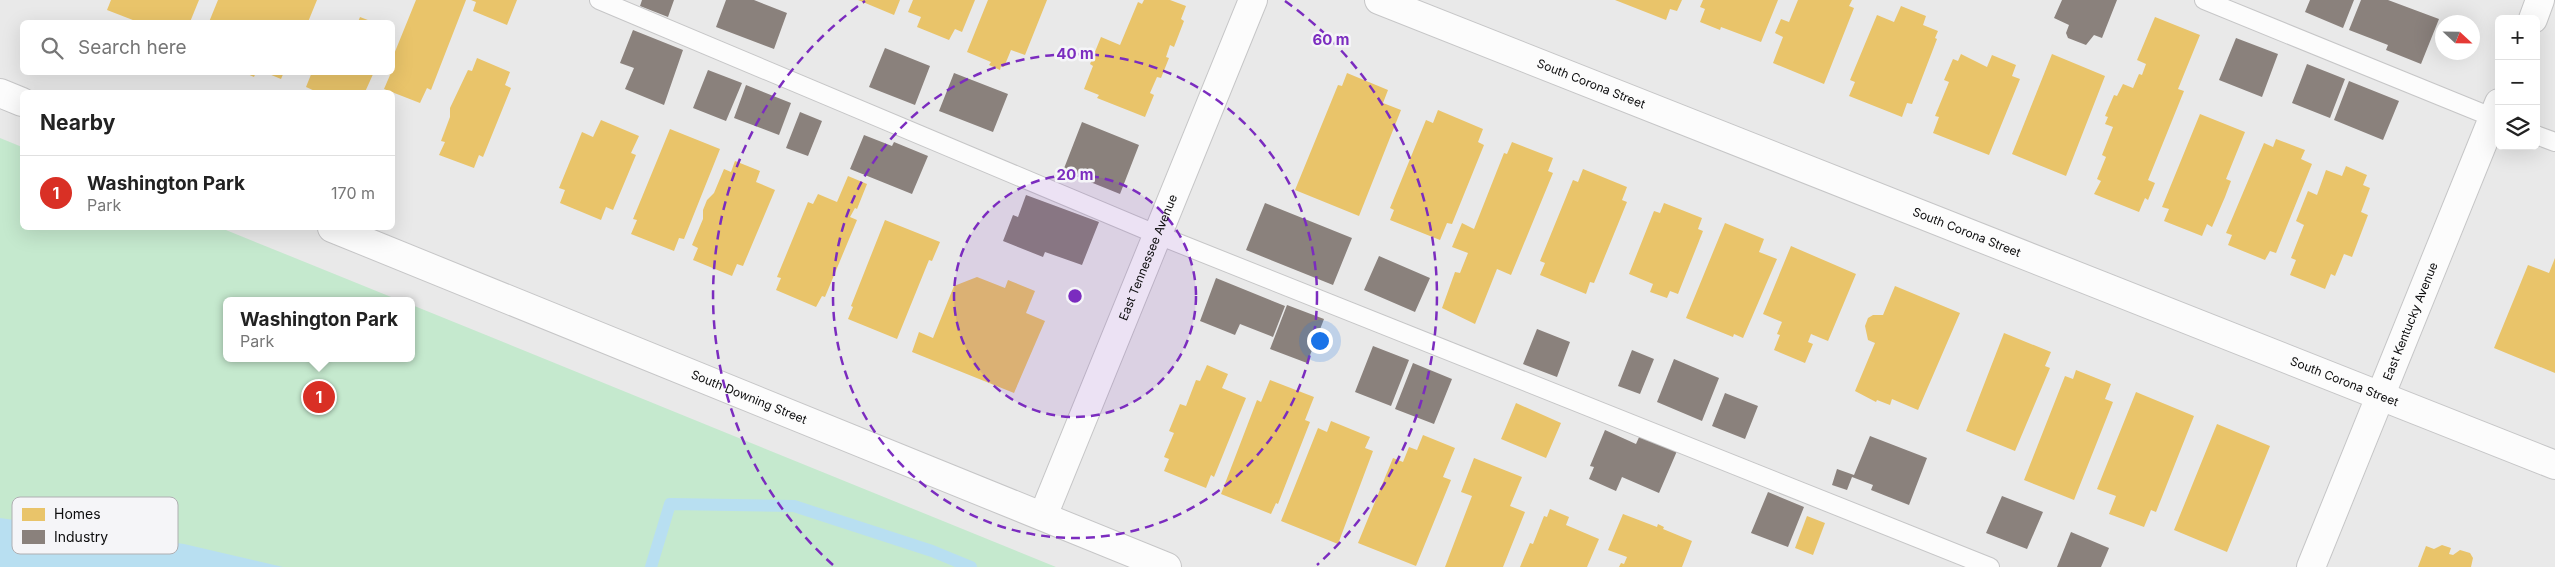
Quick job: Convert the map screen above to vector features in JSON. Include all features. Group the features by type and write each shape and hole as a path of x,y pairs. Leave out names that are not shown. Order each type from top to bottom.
{"street":[{"name":"East Tennessee Avenue","path":"1043,516 1253,0"},
{"name":"South Corona Street","path":"1379,0 2380,394 2555,465"},
{"path":"2534,15 2540,0"},
{"path":"0,93 20,101"},
{"name":"East Kentucky Avenue","path":"2311,567 2380,394 2495,118"},
{"name":"South Downing Street","path":"337,230 1167,567"}],"lane":[{"path":"599,0 1158,235 1990,567"},
{"path":"2204,0 2495,112"},
{"path":"2540,136 2555,142"}],"green space":[{"path":"0,138 20,146 20,230 226,230 391,297 223,297 223,362 415,362 415,306 1056,567 0,567"}],"water":[{"path":"0,518 12,520 12,554 178,554 178,543 283,567 0,567"}],"building: Homes":[{"path":"111,0 199,0 191,20 133,20 107,10"},
{"path":"218,0 317,0 309,20 210,20"},
{"path":"416,0 466,0 431,90 427,88 420,103 395,93 395,90 384,89 390,75 395,75 395,52"},
{"path":"471,0 517,0 507,25 473,11 476,2"},
{"path":"858,0 900,0 894,15"},
{"path":"913,0 975,0 962,32 955,29 949,40 917,27 921,17 908,12"},
{"path":"988,0 1047,0 1025,55 1011,50 1004,67 1001,66 1000,70 989,65 991,62 967,52"},
{"path":"1144,0 1170,0 1186,6 1181,19 1184,21 1174,47 1170,45 1166,57 1169,58 1161,78 1157,77 1150,93 1154,95 1145,117 1097,98 1099,95 1084,89 1093,66 1090,64 1101,37 1120,45 1138,2 1142,4"},
{"path":"1615,0 1682,0 1677,11 1670,9 1666,20"},
{"path":"1703,0 1778,0 1761,42 1721,27 1720,30 1700,22 1705,9 1700,7"},
{"path":"1798,0 1852,0 1849,6 1854,8 1824,84 1773,63 1783,37 1775,33 1781,19 1789,22"},
{"path":"1901,6 1926,16 1923,25 1938,31 1935,38 1937,39 1912,104 1907,103 1902,117 1849,96 1855,82 1850,80 1877,15 1894,22"},
{"path":"2155,17 2200,35 2178,89 2184,91 2148,180 2155,183 2148,200 2145,198 2139,212 2094,194 2101,181 2097,179 2106,157 2102,155 2113,127 2105,124 2108,117 2105,116 2114,95 2117,96 2123,84 2133,88 2139,74 2142,75 2146,64 2137,60"},
{"path":"1961,54 1987,67 1992,55 2016,65 2012,76 2020,79 1989,155 1933,133 1939,117 1935,116 1949,82 1944,80 1953,59 1958,61"},
{"path":"2052,54 2105,76 2066,176 2012,154"},
{"path":"477,58 510,72 505,85 511,88 483,157 479,155 474,168 439,155 445,142 441,141 450,117 450,108 468,70 472,71"},
{"path":"1347,73 1388,90 1383,103 1401,110 1359,216 1295,190 1338,85 1342,86"},
{"path":"271,75 283,75 281,79"},
{"path":"311,75 373,75 366,90 313,90 306,87"},
{"path":"1438,110 1483,129 1478,142 1484,145 1452,224 1447,223 1440,240 1390,220 1394,210 1390,208 1426,120 1433,123"},
{"path":"2200,114 2245,132 2226,179 2231,181 2225,197 2212,227 2207,224 2202,236 2164,221 2169,209 2162,207"},
{"path":"601,120 639,136 631,153 636,155 613,210 606,207 601,220 560,203 565,190 559,188 582,132 593,137"},
{"path":"670,129 720,149 684,239 679,238 674,251 631,234 637,220 633,219"},
{"path":"2276,139 2305,150 2301,159 2312,164 2276,253 2270,251 2265,260 2228,245 2232,235 2226,233 2264,143 2273,147"},
{"path":"1512,142 1553,158 1548,171 1553,173 1511,275 1497,269 1475,324 1442,308 1455,272 1460,273 1468,253 1452,247 1462,223 1474,229 1504,153 1507,154"},
{"path":"735,161 760,171 756,182 775,190 743,266 737,264 732,276 693,260 698,248 692,245 703,219 703,210 707,200 714,193 724,169 731,172"},
{"path":"2346,166 2367,175 2363,185 2370,188 2361,212 2368,215 2352,257 2344,254 2335,276 2331,274 2325,289 2290,275 2296,260 2291,258 2304,225 2296,221 2308,191 2317,195 2326,170 2342,176"},
{"path":"1583,169 1627,187 1622,200 1627,202 1594,283 1590,282 1586,294 1540,275 1545,263 1540,261 1573,180 1578,182"},
{"path":"848,176 867,184 857,209 855,208 850,217 857,220 825,297 822,296 816,307 776,290 781,278 777,277 808,202 813,204 818,194 837,202"},
{"path":"1664,203 1702,218 1698,229 1703,231 1678,294 1670,291 1667,298 1650,292 1653,284 1629,274 1654,211 1660,213"},
{"path":"885,220 940,242 932,261 929,260 897,339 848,319 853,307 851,306"},
{"path":"1725,223 1764,239 1759,252 1777,259 1743,338 1734,334 1733,337 1686,318"},
{"path":"1791,246 1856,274 1828,341 1811,334 1808,342 1813,344 1805,363 1774,350 1780,335 1777,334 1782,322 1763,314"},
{"path":"2555,258 2555,373 2494,348 2528,265 2549,273"},
{"path":"977,277 1005,288 1008,280 1035,291 1026,313 1045,321 1014,393 912,352 919,332 933,338 954,286"},
{"path":"1895,286 1960,313 1918,410 1892,399 1890,405 1877,400 1876,402 1855,391 1875,343 1868,340 1865,326 1868,318 1873,315 1883,315"},
{"path":"2004,333 2051,352 2045,366 2050,368 2015,451 1966,431"},
{"path":"1207,365 1228,374 1222,388 1246,398 1214,477 1211,475 1206,488 1164,471 1169,459 1164,457 1174,433 1169,431 1180,404 1186,406 1196,380 1200,381"},
{"path":"2076,370 2111,384 2105,399 2113,402 2074,500 2024,480 2065,376 2073,379"},
{"path":"1270,380 1314,397 1305,420 1310,422 1278,504 1276,503 1271,514 1221,494 1257,400 1261,402"},
{"path":"2136,392 2194,416 2156,512 2151,510 2144,527 2109,514 2116,496 2097,489"},
{"path":"1516,403 1561,423 1546,458 1501,439"},
{"path":"1331,421 1370,437 1365,448 1373,451 1338,544 1281,521 1318,428 1327,432"},
{"path":"2217,424 2270,446 2227,552 2174,530"},
{"path":"1423,435 1455,448 1443,477 1451,480 1416,566 1358,543 1393,458 1403,462 1409,447 1417,450"},
{"path":"1474,458 1522,477 1510,506 1525,512 1503,567 1445,567 1472,496 1461,492"},
{"path":"1550,509 1569,517 1566,525 1599,539 1587,567 1520,567 1530,543 1533,544 1544,516 1547,517"},
{"path":"1623,514 1657,527 1658,524 1664,527 1663,529 1692,541 1682,567 1619,567 1621,563 1624,564 1627,557 1608,550"},
{"path":"1807,516 1825,523 1813,555 1795,548"},
{"path":"2442,545 2451,548 2449,554 2453,555 2460,550 2470,553 2473,558 2471,567 2418,567 2426,546 2434,549"}],"building: Industry":[{"path":"642,0 674,0 668,17 640,6"},
{"path":"726,0 754,0 787,13 774,49 716,27"},
{"path":"2062,0 2117,0 2102,38 2094,35 2086,45 2068,38 2066,33 2069,25 2054,18"},
{"path":"2310,0 2354,0 2343,28 2305,12"},
{"path":"2361,0 2388,0 2435,18 2435,29 2421,64 2386,50 2388,45 2349,30"},
{"path":"633,30 683,50 664,105 625,89 634,68 620,63"},
{"path":"2236,38 2278,54 2262,97 2219,80"},
{"path":"885,48 930,66 915,105 869,87"},
{"path":"2307,64 2345,79 2330,118 2292,103"},
{"path":"708,70 742,83 726,121 693,108"},
{"path":"954,73 1008,94 993,132 939,111"},
{"path":"2349,81 2399,101 2383,140 2334,120"},
{"path":"746,85 791,103 779,135 734,118"},
{"path":"800,112 822,121 808,156 786,148"},
{"path":"1082,122 1139,145 1120,194 1063,171"},
{"path":"864,135 892,146 894,142 928,156 912,194 850,169"},
{"path":"1026,195 1099,222 1082,265 1045,252 1043,257 1003,241 1013,215 1018,217"},
{"path":"1265,203 1352,238 1333,285 1246,250"},
{"path":"1379,256 1430,278 1415,312 1364,290"},
{"path":"1216,278 1285,306 1273,337 1240,324 1235,335 1200,321"},
{"path":"1287,305 1324,319 1307,363 1270,349"},
{"path":"1537,329 1570,342 1557,377 1523,364"},
{"path":"1373,346 1409,360 1391,406 1355,392"},
{"path":"1632,350 1654,359 1640,394 1618,386"},
{"path":"1674,359 1719,378 1702,421 1657,402"},
{"path":"1413,363 1452,379 1434,424 1395,409"},
{"path":"1725,393 1758,406 1745,439 1712,426"},
{"path":"1605,430 1636,444 1640,435 1677,451 1659,493 1622,477 1616,491 1589,479 1594,467 1590,466"},
{"path":"1870,436 1927,458 1909,505 1871,490 1873,485 1852,477 1847,490 1832,485 1837,469 1854,475"},
{"path":"1768,492 1804,507 1788,547 1751,533"},
{"path":"2002,496 2043,512 2027,549 1986,533"},
{"path":"2071,532 2109,548 2101,567 2057,567"}],"waterway":[{"path":"651,567 670,504 794,506 932,551 971,567"}],"place":[{"name":"Washington Park","path":"319,397"}]}
